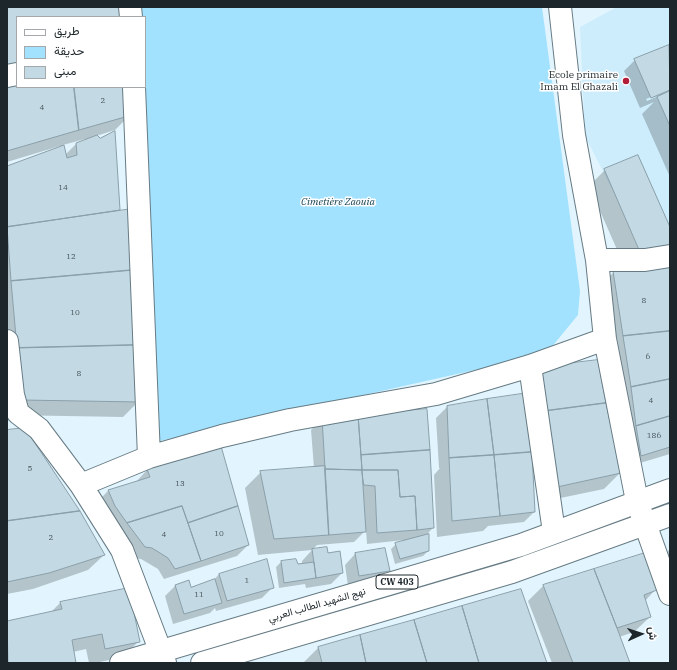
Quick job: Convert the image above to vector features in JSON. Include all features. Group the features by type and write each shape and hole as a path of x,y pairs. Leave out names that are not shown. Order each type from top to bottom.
{"street":[{"path":"560,7 574,135 597,260 605,338 637,501 670,594"},
{"path":"134,88 149,456"},
{"path":"597,260 645,260 670,256"},
{"path":"81,485 149,456 222,436 290,420 436,394 530,366 605,338"},
{"path":"7,341 13,395 12,414 39,429 81,485 122,550 163,657"},
{"path":"530,366 554,532"},
{"name":"نهج الشهيد الطالب العربي","path":"121,663 163,657 520,545 670,490"},
{"name":"CW 403","path":"202,663 512,572 670,515"}],"shaded area":[{"name":"Ecole primaire Imam El Ghazali","path":"617,7 670,7 670,242 646,256 585,136 580,27"}],"green space":[{"name":"Cimetière Zaouia","path":"134,7 542,7 580,291 578,315 546,354 155,442 145,88 146,16 135,16"}],"building":[{"path":"7,7 122,7 123,16 16,16 16,67 7,69"},
{"path":"669,45 670,90 651,98 634,59"},
{"path":"16,80 16,88 74,88 79,130 7,151 7,82"},
{"path":"74,88 128,88 132,115 79,130"},
{"path":"670,91 670,126 657,97"},
{"path":"115,131 120,210 7,227 7,166 64,145 67,158 77,155 76,143 97,135 100,138"},
{"path":"638,155 670,227 670,255 646,266 604,169"},
{"path":"132,209 134,270 11,281 7,227"},
{"path":"670,262 670,331 623,336 613,271"},
{"path":"134,270 137,345 17,348 11,281"},
{"path":"670,331 670,379 631,387 623,336"},
{"path":"137,345 140,402 22,400 17,348"},
{"path":"598,360 606,403 545,411 539,367"},
{"path":"670,379 670,416 636,426 631,387"},
{"path":"528,393 532,452 494,455 487,399"},
{"path":"487,399 494,455 449,458 447,406"},
{"path":"606,403 621,473 557,487 545,411"},
{"path":"427,409 430,450 361,455 358,415"},
{"path":"358,415 362,470 325,469 322,418"},
{"path":"670,416 670,447 641,456 636,426"},
{"path":"25,428 80,511 7,521 7,430"},
{"path":"221,446 238,506 188,523 182,506 127,523 115,506 108,490 150,477 147,469"},
{"path":"430,450 434,528 417,530 415,496 400,497 398,470 362,470 361,455"},
{"path":"532,452 535,512 500,516 494,455"},
{"path":"494,455 500,516 452,521 449,458"},
{"path":"325,466 329,535 274,539 260,471"},
{"path":"325,469 362,470 366,532 329,535"},
{"path":"362,470 398,470 400,497 415,496 417,530 377,533 375,486 364,485"},
{"path":"182,506 201,561 175,569 168,558 152,548 145,547 127,523"},
{"path":"238,506 249,545 201,561 188,523"},
{"path":"80,511 105,555 49,573 7,582 7,521"},
{"path":"429,534 429,551 400,559 395,543"},
{"path":"327,547 328,553 340,551 343,573 316,578 312,549"},
{"path":"385,548 390,571 359,576 355,553"},
{"path":"645,553 657,590 644,595 651,617 617,628 594,569"},
{"path":"267,559 274,588 227,601 219,574"},
{"path":"296,559 298,564 314,562 316,578 284,583 281,561"},
{"path":"594,569 630,663 573,663 543,585"},
{"path":"215,579 222,603 184,614 175,585 189,580 191,587"},
{"path":"129,588 140,642 105,649 102,634 72,640 76,663 8,663 7,621 62,609 60,602"},
{"path":"521,589 547,663 479,663 462,606"},
{"path":"462,606 479,663 427,663 414,620"},
{"path":"414,620 427,663 366,663 360,635"},
{"path":"360,635 366,663 322,663 318,647"}],"place":[{"name":"Ecole primaire Imam El Ghazali","path":"626,81"}]}
